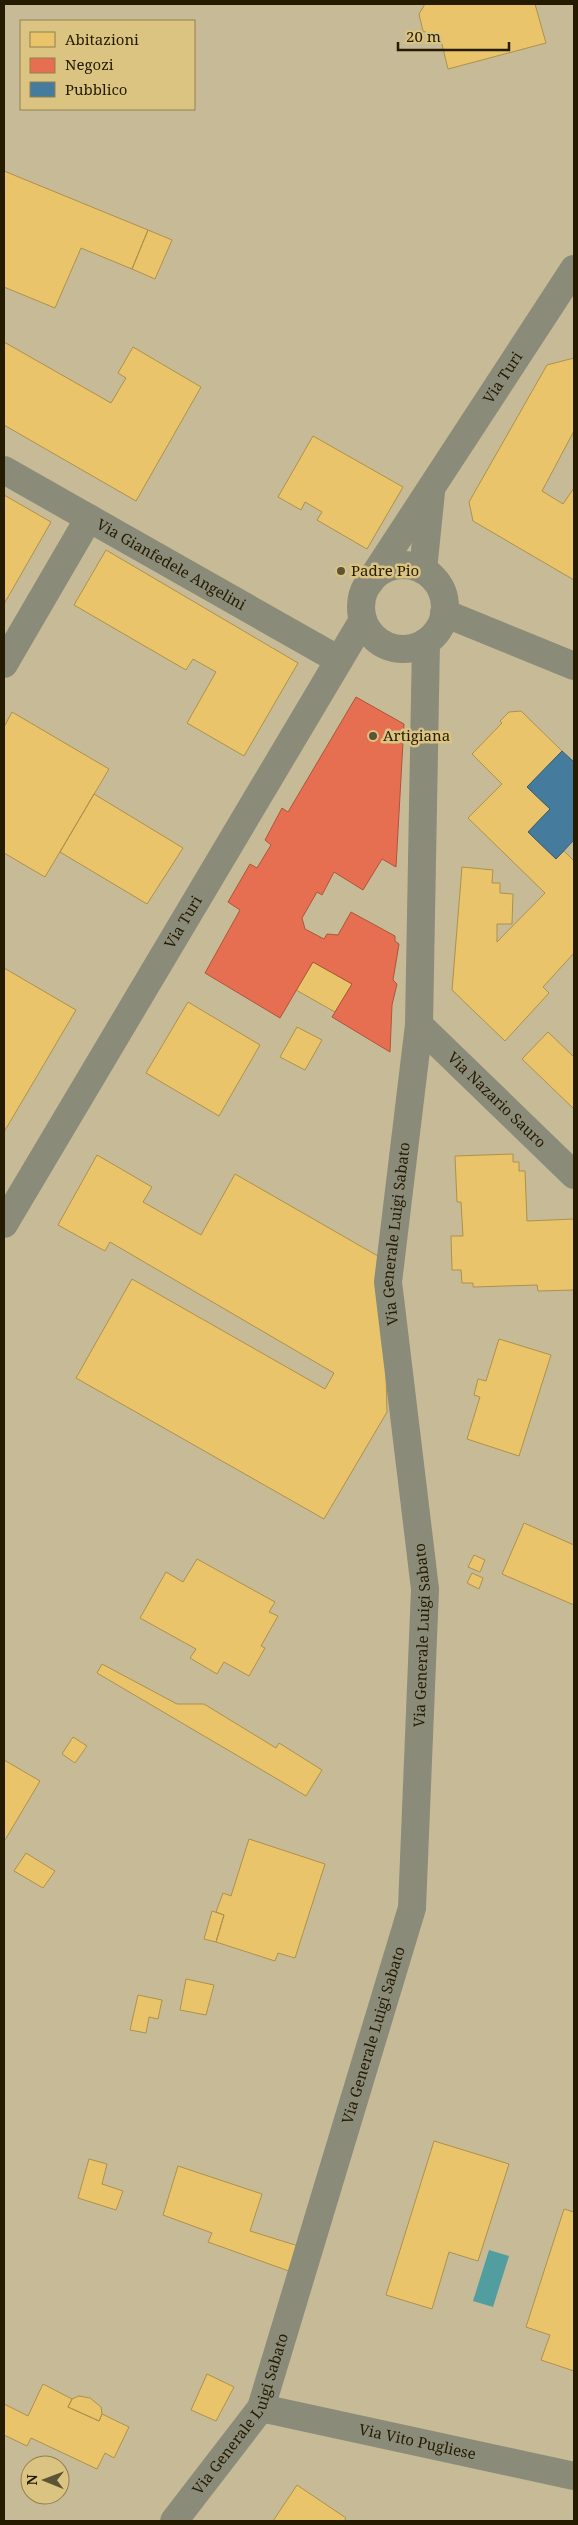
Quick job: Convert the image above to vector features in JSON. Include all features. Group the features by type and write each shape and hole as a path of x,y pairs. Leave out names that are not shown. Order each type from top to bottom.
{"street":[{"name":"Via Turi","path":"369,583 574,269"},
{"name":"Via Gianfedele Angelini","path":"4,470 339,660"},
{"name":"Via Turi","path":"423,570 432,487"},
{"path":"4,664 89,518"},
{"path":"406,566 423,570 433,578 440,588 445,601 444,613 435,634 426,642 408,649 389,647 369,632 363,620 362,601 369,583 377,574 388,568 406,566"},
{"path":"444,613 574,666"},
{"name":"Via Turi","path":"4,1224 363,620"},
{"name":"Via Generale Luigi Sabato","path":"174,2521 261,2408 412,1908 425,1589 388,1282 419,1025 426,642"},
{"name":"Via Nazario Sauro","path":"419,1025 574,1175"},
{"name":"Via Vito Pugliese","path":"261,2408 574,2476"}],"water":[{"path":"489,2250 509,2256 493,2307 473,2301"}],"building: Abitazioni":[{"path":"425,4 535,4 546,43 448,69 440,36 437,37 423,31 419,14"},
{"path":"4,171 148,230 132,269 81,248 55,308 4,287"},
{"path":"148,230 172,240 155,279 132,269"},
{"path":"4,342 111,403 126,378 118,373 133,347 201,387 136,501 4,425"},
{"path":"574,358 574,431 542,491 563,504 574,488 574,580 473,521 469,502 547,365"},
{"path":"313,436 403,487 367,549 317,520 322,512 305,502 301,510 278,497"},
{"path":"4,495 51,522 4,604"},
{"path":"106,550 298,663 244,756 187,723 216,672 193,659 186,670 74,605"},
{"path":"521,711 562,751 527,787 550,809 528,832 556,859 564,851 574,861 574,953 543,987 549,993 505,1041 452,990 462,867 493,870 492,883 500,883 500,893 513,894 512,924 497,924 497,942 545,893 468,818 502,784 472,754 502,723 500,721 509,712"},
{"path":"12,712 109,769 45,877 4,853 4,727"},
{"path":"94,794 183,848 147,904 60,852"},
{"path":"313,962 352,984 335,1012 296,990"},
{"path":"4,968 76,1010 4,1132"},
{"path":"188,1002 260,1045 219,1116 146,1073"},
{"path":"297,1027 322,1040 305,1070 280,1057"},
{"path":"548,1032 574,1057 574,1109 522,1059"},
{"path":"513,1154 513,1162 519,1162 519,1171 525,1171 527,1221 574,1219 574,1290 538,1291 537,1285 473,1287 473,1283 462,1283 461,1270 452,1270 451,1236 463,1236 461,1202 457,1202 455,1156"},
{"path":"97,1155 152,1187 143,1202 201,1235 235,1174 383,1259 387,1412 324,1519 76,1378 132,1279 325,1389 334,1373 110,1242 105,1251 58,1225"},
{"path":"499,1339 551,1355 519,1456 467,1439 480,1397 474,1395 478,1379 486,1381"},
{"path":"524,1523 574,1545 574,1605 502,1574"},
{"path":"474,1555 485,1560 480,1572 468,1567"},
{"path":"197,1559 275,1602 269,1612 278,1616 261,1646 265,1648 249,1676 224,1662 217,1674 190,1658 196,1649 140,1618 166,1572 183,1582"},
{"path":"472,1573 483,1578 479,1589 467,1583"},
{"path":"102,1664 177,1704 204,1704 276,1748 279,1743 322,1770 306,1796 97,1673"},
{"path":"73,1737 87,1746 75,1763 62,1754"},
{"path":"4,1760 40,1781 5,1840 4,1840"},
{"path":"249,1839 325,1864 295,1958 278,1953 275,1961 216,1942 224,1915 216,1912 223,1893 231,1896"},
{"path":"26,1853 55,1871 43,1888 14,1871"},
{"path":"212,1911 224,1915 216,1942 204,1939"},
{"path":"186,1979 214,1985 206,2015 180,2010"},
{"path":"138,1995 162,2000 158,2019 149,2017 146,2033 130,2030"},
{"path":"434,2141 509,2164 478,2261 449,2252 432,2309 386,2295"},
{"path":"89,2159 107,2164 102,2184 123,2191 116,2210 78,2198"},
{"path":"178,2166 262,2194 250,2231 308,2249 300,2275 208,2242 212,2233 163,2215"},
{"path":"564,2209 574,2212 574,2371 541,2360 550,2335 526,2327"},
{"path":"207,2374 234,2387 216,2421 191,2410"},
{"path":"43,2384 72,2399 68,2407 99,2421 102,2414 129,2427 114,2458 105,2453 97,2469 31,2438 27,2446 4,2435 4,2404 28,2416"},
{"path":"79,2396 90,2398 101,2407 102,2414 99,2421 68,2407 72,2399"},
{"path":"297,2485 346,2518 344,2521 273,2521"}],"building: Negozi":[{"path":"356,697 404,724 396,867 382,859 363,890 334,872 322,895 317,892 302,918 305,929 324,939 327,934 338,935 351,912 395,936 395,941 399,944 393,980 397,984 392,1005 390,1052 332,1017 352,984 313,962 280,1018 205,973 240,910 228,902 250,864 257,868 271,845 265,840 282,808 288,812"}],"building: Pubblico":[{"path":"562,751 574,762 574,840 556,859 528,832 550,809 527,787"}],"place":[{"name":"Padre Pio","path":"341,571"},
{"name":"Artigiana","path":"373,736"}]}
